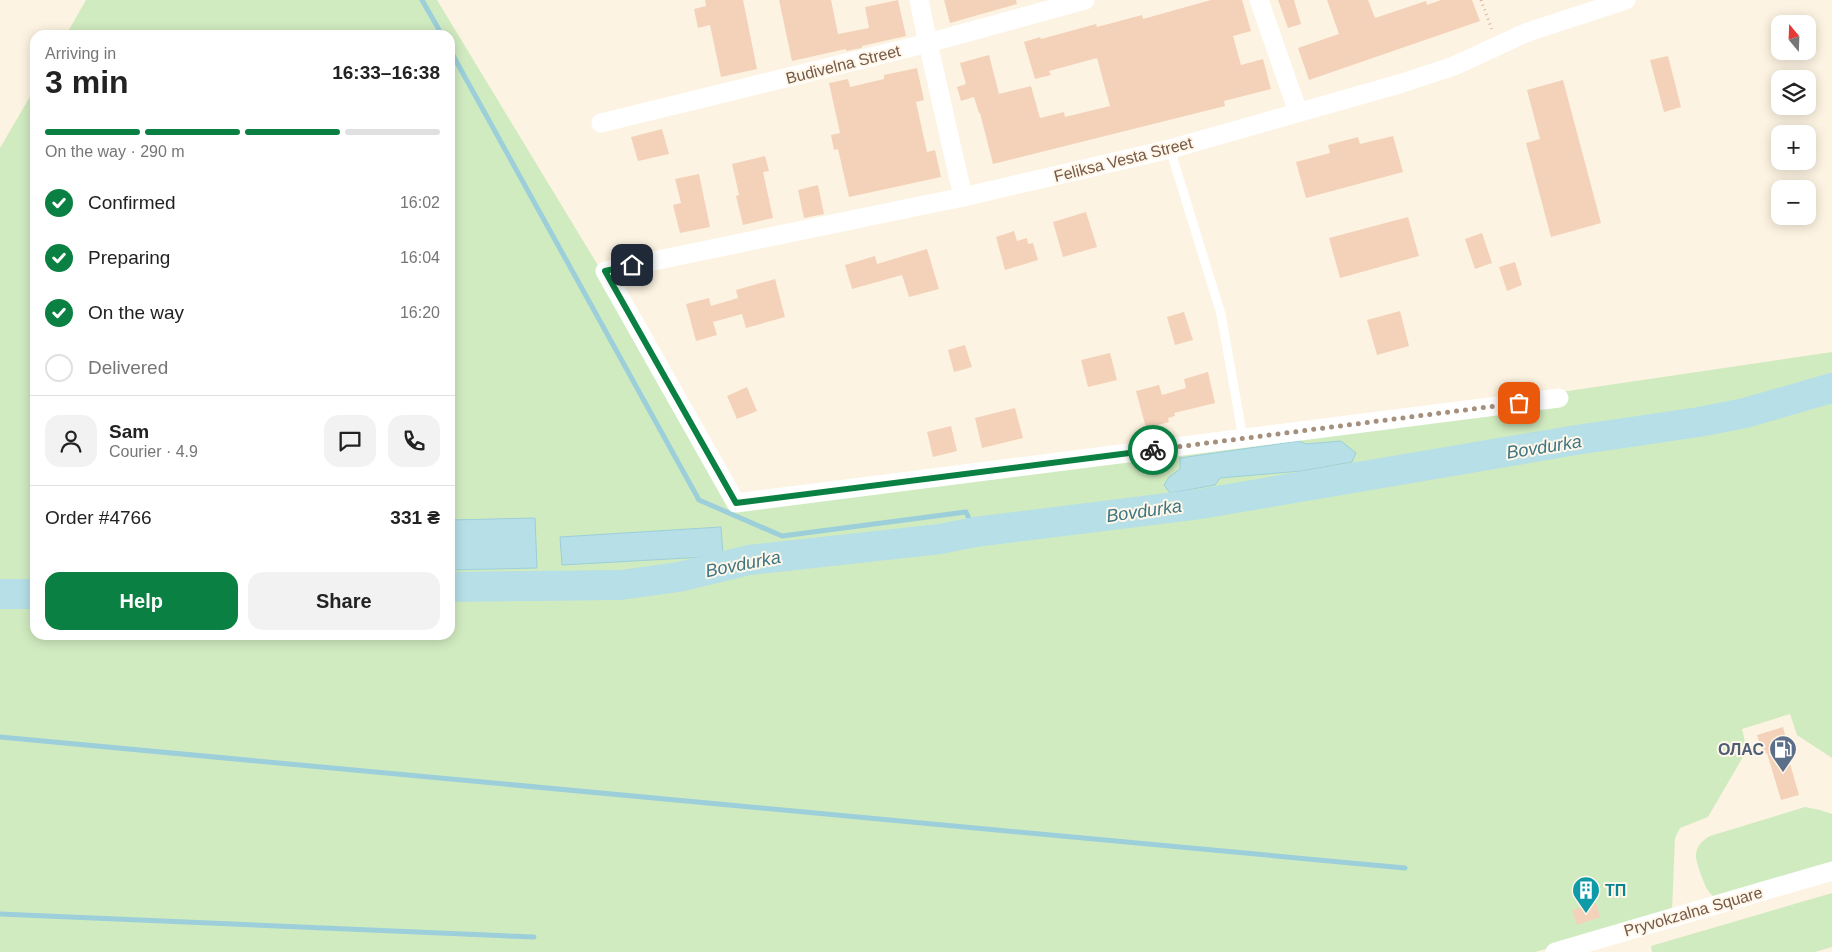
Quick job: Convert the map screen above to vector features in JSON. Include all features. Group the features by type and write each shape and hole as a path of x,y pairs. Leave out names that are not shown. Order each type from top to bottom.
{"street":[{"path":"920,0 963,197"},
{"name":"Budivelna Street","path":"601,123 928,43 1085,0"},
{"path":"1259,0 1298,112"},
{"name":"Feliksa Vesta Street","path":"1243,438 736,503 605,271 963,197 1170,149 1454,66 1528,32 1626,0"},
{"path":"1243,438 1559,398"},
{"name":"Pryvokzalna Square","path":"1555,952 1832,871"}],"lane":[{"path":"1170,149 1221,314 1243,438"}],"path":[{"path":"1482,0 1497,46"}],"green space":[{"path":"86,0 437,0 602,272 735,507 1565,405 1561,392 1832,352 1832,758 1797,735 1790,714 1742,729 1747,750 1708,817 1680,828 1675,838 1672,911 1649,920 1535,952 0,952 0,148 30,97 30,640 455,640 455,30 69,30"},
{"path":"1805,807 1832,814 1832,871 1718,900 1711,894 1704,882 1696,858 1697,849 1702,841 1710,836"},
{"path":"1832,893 1832,947 1815,952 1652,952 1651,946"}],"water":[{"path":"1299,441 1306,444 1341,441 1356,453 1352,462 1302,471 1220,478 1215,485 1170,493 1164,485 1169,477 1180,469 1180,458"},
{"path":"535,518 537,568 455,570 455,520"},
{"path":"721,527 723,556 562,565 560,537"}],"building":[{"path":"705,0 743,0 757,69 721,77 710,25 698,28 694,9 706,6"},
{"path":"779,0 831,0 838,34 869,28 865,7 898,0 906,36 862,46 862,48 846,51 846,49 792,61"},
{"path":"944,0 1016,0 1017,4 950,23"},
{"path":"1211,0 1242,0 1251,31 1233,36 1241,65 1263,59 1271,89 1224,101 1225,106 993,164 974,97 961,101 957,87 966,84 960,63 989,55 999,94 1031,86 1040,118 1064,112 1065,117 1110,106 1097,58 1049,71 1051,75 1035,79 1024,42 1096,24 1097,27 1142,15 1143,19"},
{"path":"1278,0 1294,0 1301,24 1288,28"},
{"path":"1327,0 1368,0 1375,18 1426,1 1427,5 1441,0 1472,0 1480,21 1309,80 1298,48 1339,34"},
{"path":"1668,56 1681,107 1664,112 1650,60"},
{"path":"917,68 924,100 916,102 927,152 935,150 941,177 849,197 838,149 834,150 831,135 840,133 829,83 848,79 850,87 884,79 884,75"},
{"path":"1563,80 1601,223 1551,237 1526,143 1540,139 1527,90"},
{"path":"662,129 669,154 638,161 631,137"},
{"path":"1393,136 1403,172 1306,198 1296,162 1330,153 1328,145 1358,137 1360,144"},
{"path":"765,156 769,171 763,172 773,218 743,225 736,196 739,195 732,164"},
{"path":"699,174 710,227 680,233 673,205 681,203 675,179"},
{"path":"818,185 824,214 804,218 798,190"},
{"path":"1086,212 1097,247 1063,257 1053,222"},
{"path":"1408,217 1419,256 1340,278 1329,238"},
{"path":"1014,231 1017,241 1027,238 1028,244 1033,243 1038,260 1005,270 996,237"},
{"path":"1482,233 1492,263 1475,269 1465,239"},
{"path":"927,249 939,289 909,297 902,275 852,289 845,265 875,256 877,264"},
{"path":"1515,262 1522,285 1507,291 1499,267"},
{"path":"775,279 785,317 746,328 742,314 713,322 717,335 696,341 686,304 709,298 711,306 738,298 736,290"},
{"path":"1400,311 1409,346 1377,355 1367,320"},
{"path":"1184,312 1193,340 1175,345 1167,317"},
{"path":"965,345 972,367 954,372 948,350"},
{"path":"1110,353 1117,380 1088,387 1081,360"},
{"path":"1208,372 1215,403 1174,413 1175,416 1168,418 1169,422 1146,428 1136,391 1159,385 1162,395 1186,388 1184,379"},
{"path":"747,387 757,411 737,419 727,396"},
{"path":"1015,408 1023,438 982,448 975,418"},
{"path":"951,426 957,451 933,457 927,432"},
{"name":"ОЛАС","path":"1783,727 1788,746 1785,746 1799,795 1781,800 1767,753 1763,754 1757,735"},
{"name":"ТП","path":"1596,903 1600,917 1577,925 1572,910"}],"waterway":[{"path":"422,0 439,30"},
{"path":"455,59 699,500 782,536 966,512 975,532"},
{"name":"Bovdurka","path":"455,587 620,585 679,577 749,560 940,539 975,532 1200,504 1576,440 1699,422 1745,413 1832,388"},
{"name":"Bovdurka","path":"0,594 30,594"},
{"path":"0,737 1405,868"},
{"path":"0,914 534,937"}],"way so far":[{"path":"1153,450 1519,403"}],"place":[{"name":"ОЛАС","path":"1783,773"},
{"name":"ТП","path":"1586,914"}],"route":[{"path":"632,265 605,271 736,503 1153,450"}]}
